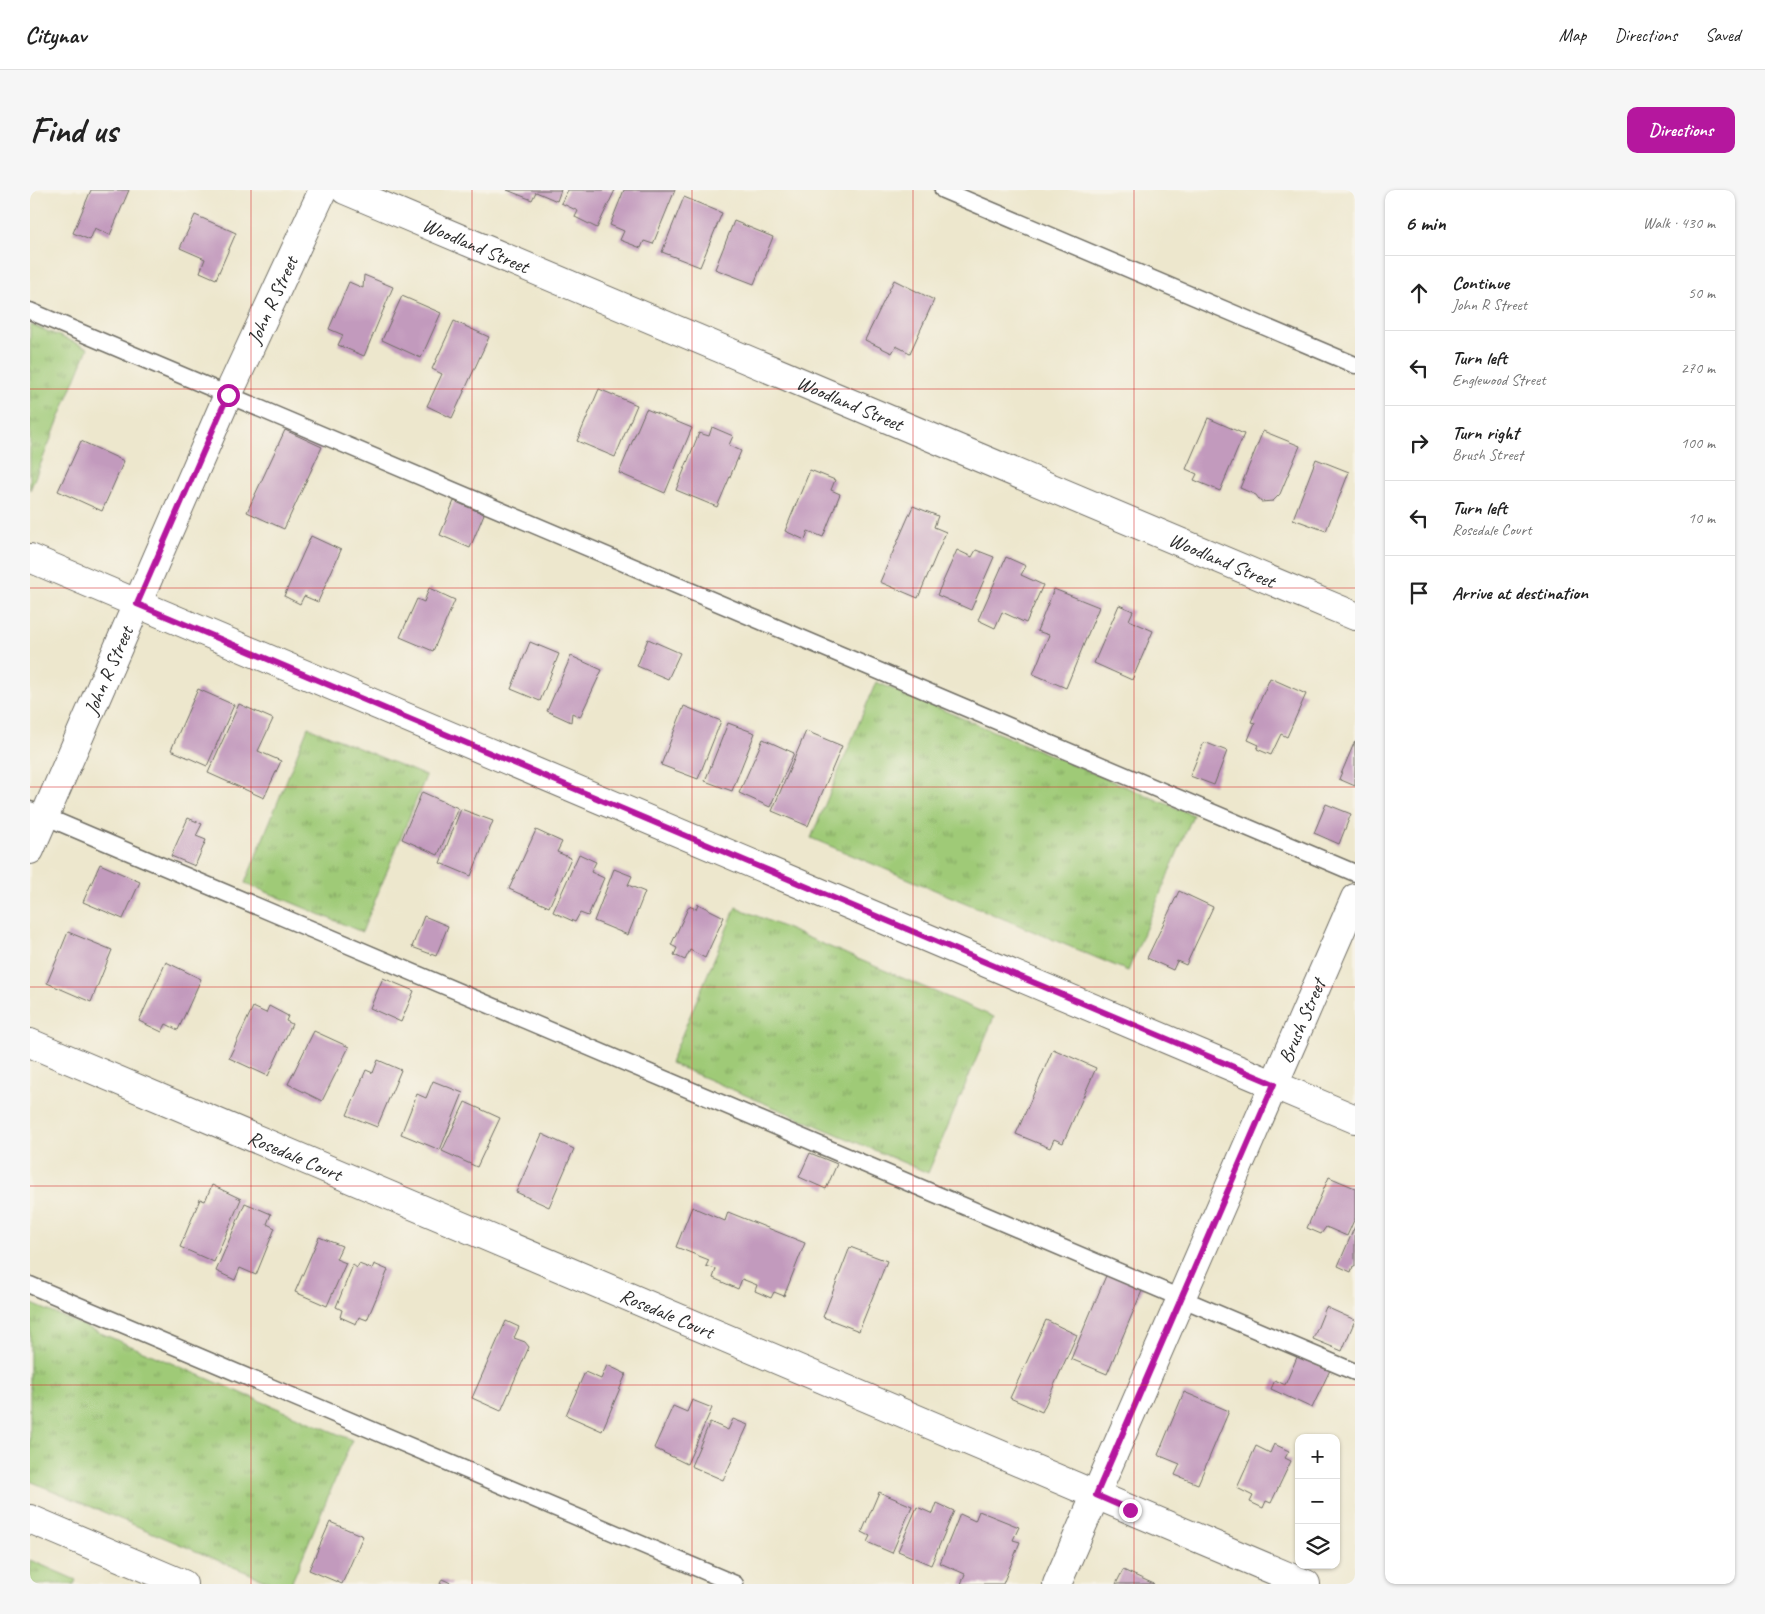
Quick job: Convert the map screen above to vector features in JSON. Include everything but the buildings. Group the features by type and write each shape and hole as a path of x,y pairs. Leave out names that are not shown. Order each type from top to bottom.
{"street":[{"name":"John R Street","path":"30,850 37,813 137,604 228,395 323,190"},
{"name":"Woodland Street","path":"344,190 1355,616"},
{"path":"30,558 1355,1118"},
{"name":"Brush Street","path":"1057,1584 1355,898"},
{"name":"Rosedale Court","path":"30,1043 1306,1584"},
{"path":"30,1519 183,1584"}],"lane":[{"path":"943,190 1355,365"},
{"path":"30,311 1355,873"},
{"path":"37,813 1355,1372"},
{"path":"30,1285 735,1584"}],"green space":[{"path":"30,324 88,348 30,490"},
{"path":"876,682 1193,815 1128,971 811,838"},
{"path":"308,727 426,776 362,932 245,883"},
{"path":"736,907 994,1017 928,1173 670,1063"},
{"path":"30,1303 352,1440 291,1584 274,1584 30,1481"},
{"path":"30,1560 76,1580 74,1584 30,1584"}],"route":[{"path":"228,395 137,604 1274,1084 1096,1495 1130,1510"}]}
